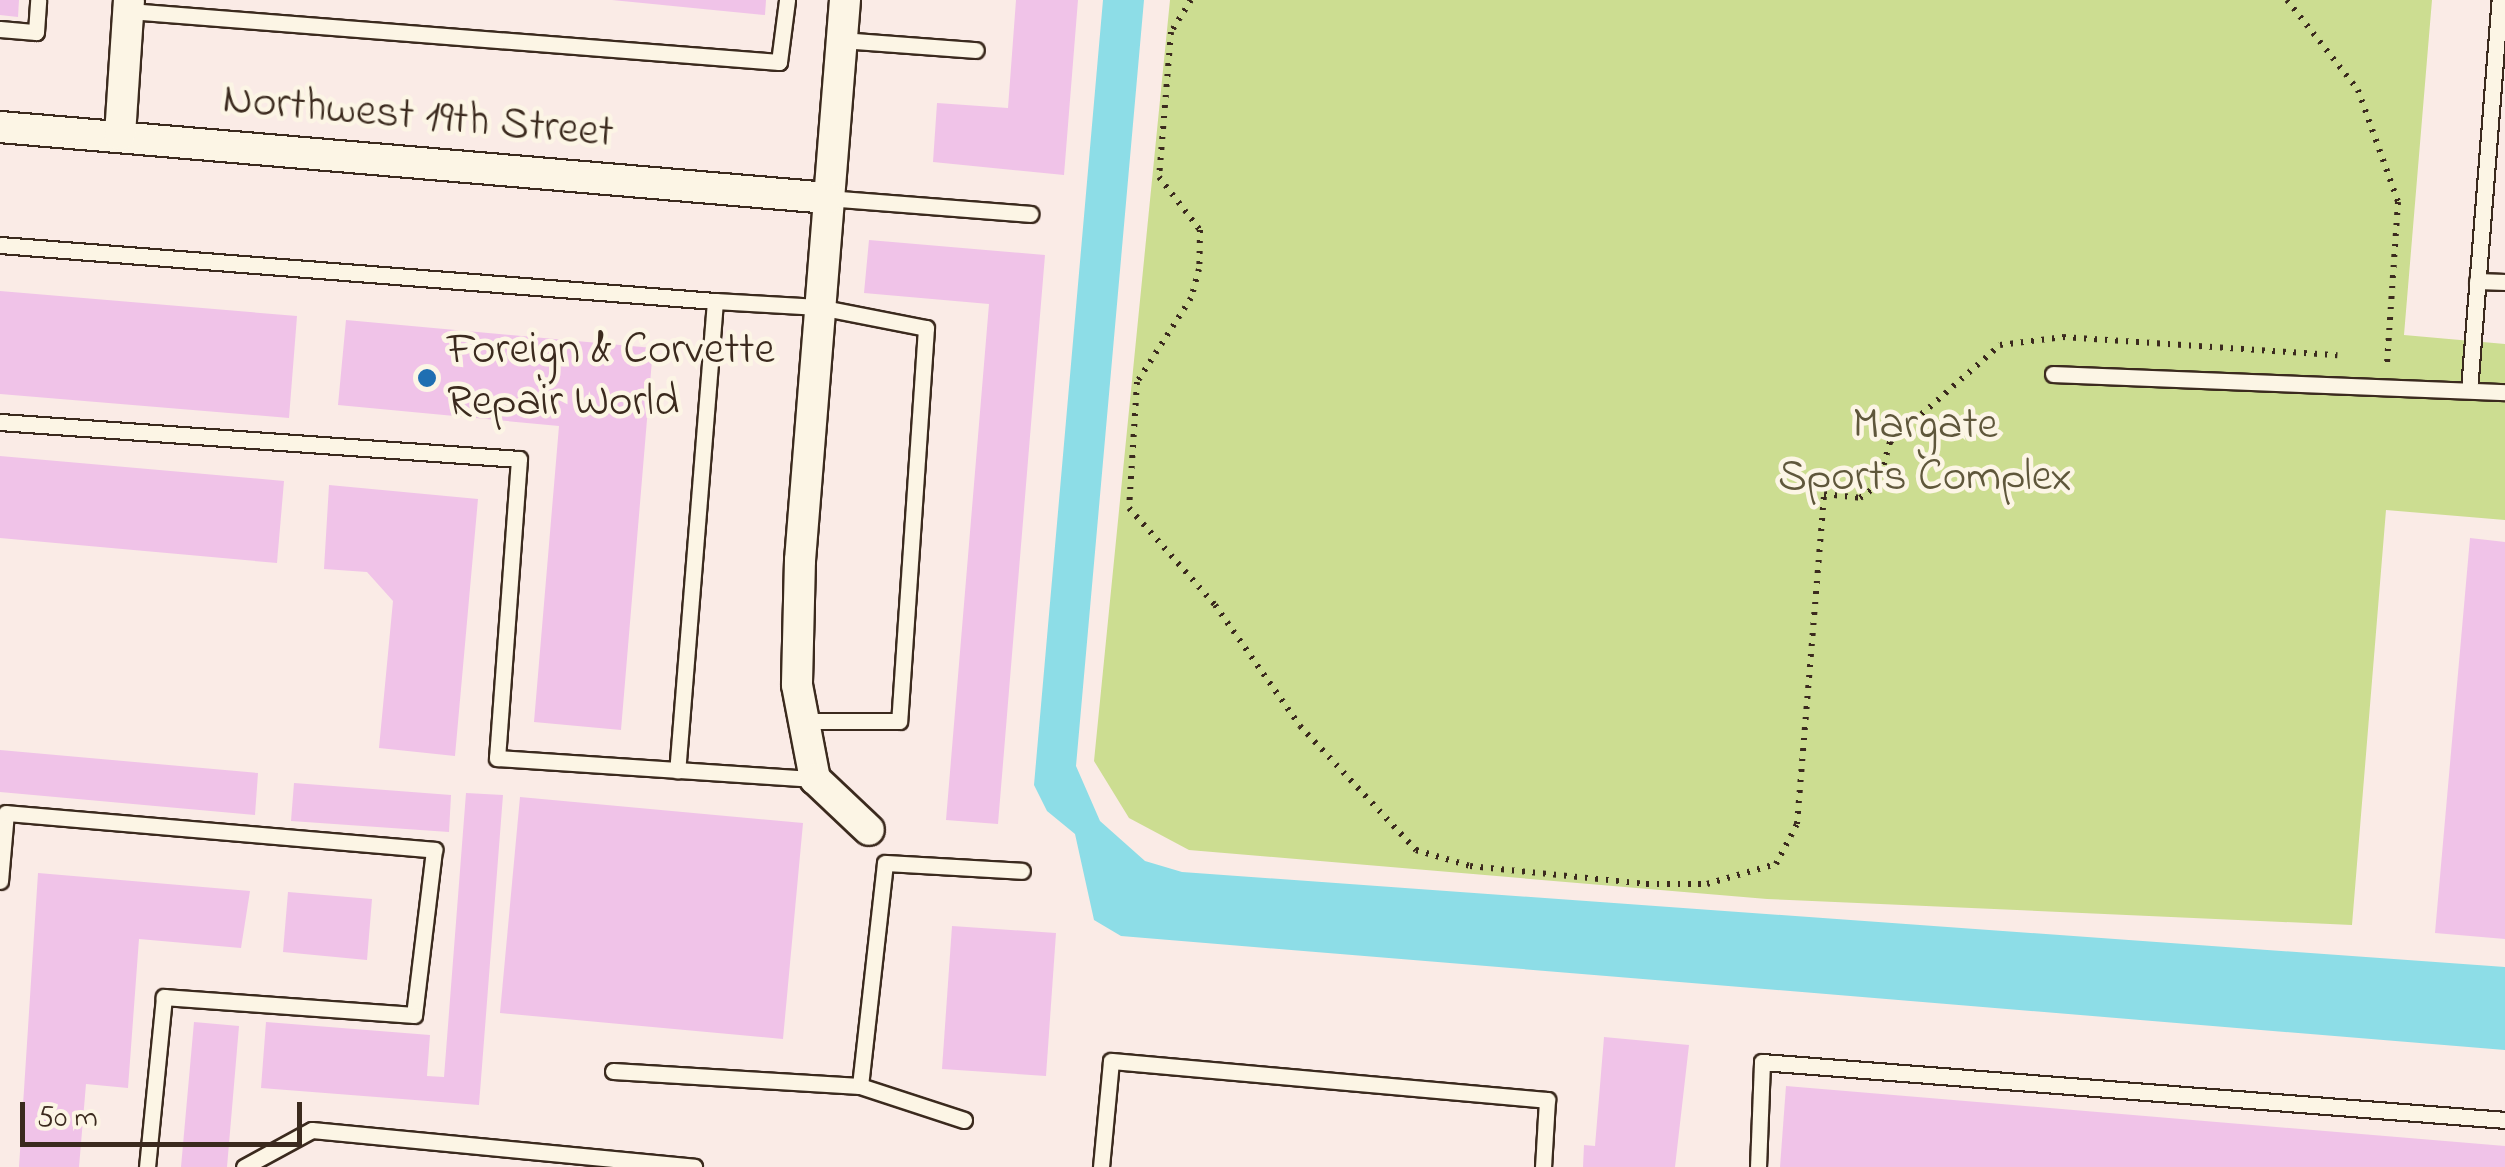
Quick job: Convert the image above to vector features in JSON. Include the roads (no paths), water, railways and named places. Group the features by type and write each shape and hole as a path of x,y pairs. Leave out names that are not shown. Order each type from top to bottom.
{"street":[{"path":"845,0 800,560 797,685 815,779 868,830"},
{"path":"120,135 129,6"},
{"name":"Northwest 19th Street","path":"0,127 828,198"}],"lane":[{"path":"0,29 36,32 38,0"},
{"path":"129,6 779,62 787,0"},
{"path":"2469,390 2500,0"},
{"path":"842,40 976,50"},
{"path":"828,198 1030,214"},
{"path":"0,245 820,307 926,328 899,722 804,721"},
{"path":"2476,280 2505,282"},
{"path":"677,770 715,301"},
{"path":"2053,374 2505,392"},
{"path":"0,422 519,459 496,758 815,779"},
{"path":"0,881 6,813 434,850 414,1015 164,996 147,1167"},
{"path":"860,1086 885,863 868,830"},
{"path":"885,863 1022,872"},
{"path":"1102,1167 1112,1060 1547,1100 1544,1167"},
{"path":"1758,1167 1762,1062 2505,1120"},
{"path":"614,1071 860,1086 964,1120"},
{"path":"244,1167 312,1130 694,1167"}],"water":[{"path":"1103,0 1144,0 1076,766 1100,821 1145,861 1182,872 2505,967 2505,1050 1121,936 1094,920 1075,834 1047,811 1034,785"}],"place":[{"name":"Foreign & Corvette Repair World","path":"427,378"}],"park label":[{"name":"Margate Sports Complex","path":"1925,453"}]}
